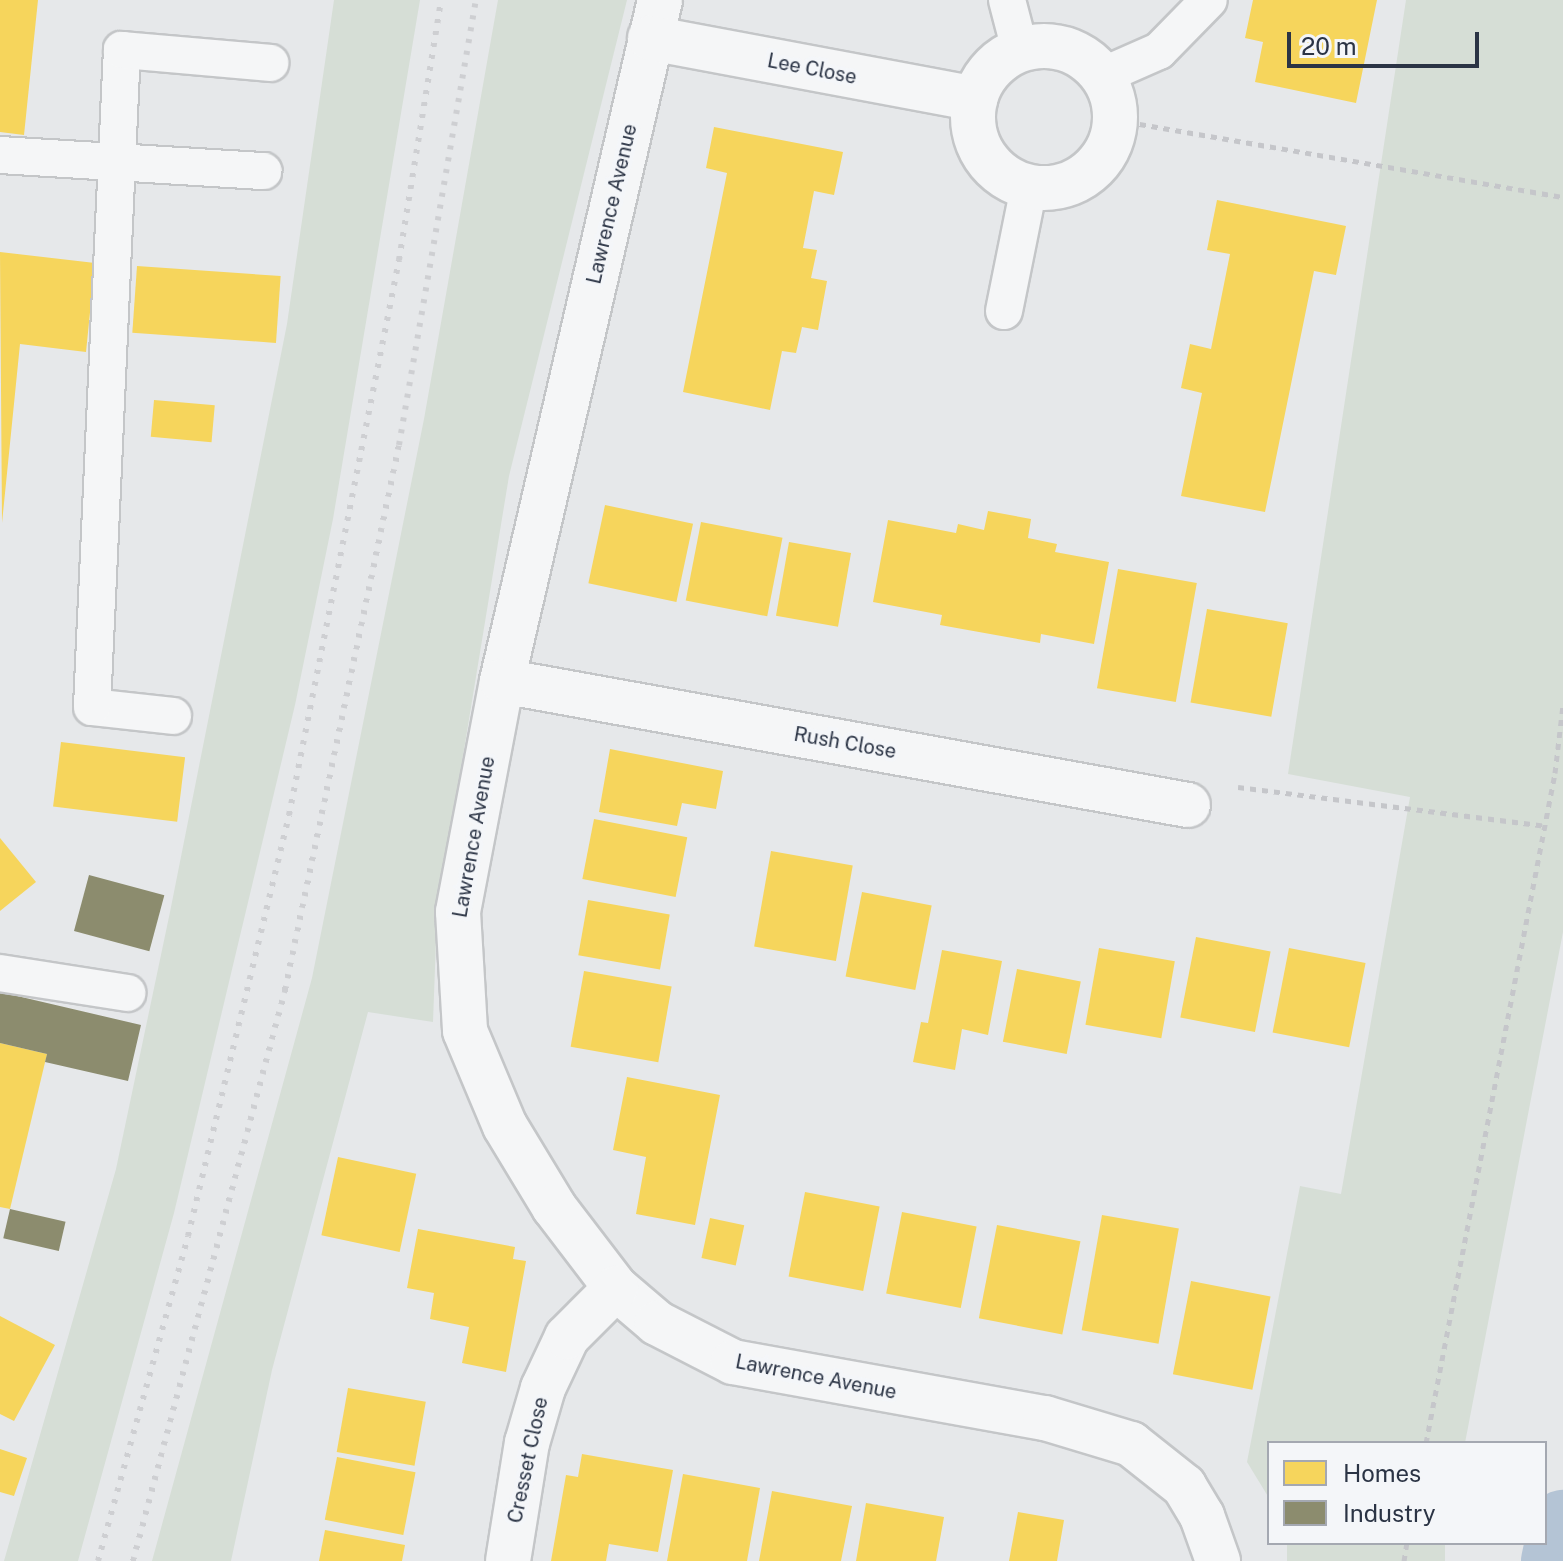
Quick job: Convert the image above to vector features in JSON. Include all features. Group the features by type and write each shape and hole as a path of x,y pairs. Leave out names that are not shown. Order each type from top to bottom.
{"street":[{"name":"Lee Close","path":"655,19 975,99"},
{"name":"Lawrence Avenue","path":"655,19 502,681 458,912 465,1031 505,1126 554,1207 616,1288 657,1323 733,1362 1045,1418 1131,1444 1184,1486 1209,1530 1218,1561"},
{"path":"1043,46 1066,49 1102,76 1113,97 1115,120 1107,149 1087,173 1060,186 1029,187 990,164 978,144 975,99 1000,61 1020,50 1043,46"},
{"name":"Rush Close","path":"502,681 1188,805"},
{"name":"Cresset Close","path":"508,1561 527,1443 543,1388 567,1337 616,1288"}],"lane":[{"path":"1007,0 1020,50"},
{"path":"1102,76 1159,51 1209,0"},
{"path":"173,716 92,707 122,50 270,63"},
{"path":"0,155 264,171"},
{"path":"1004,311 1029,187"},
{"path":"0,973 127,993"}],"path":[{"path":"1115,120 1563,197"},
{"path":"1426,1441 1545,826 1563,705"},
{"path":"1188,805 1242,785 1545,826"}],"shaded area":[{"path":"334,0 420,0 333,519 295,705 174,1213 78,1561 4,1561 116,1169 287,324"},
{"path":"498,0 627,0 509,476 437,914 433,1022 368,1012 272,1370 231,1561 152,1561 312,978 424,419"},
{"path":"1406,0 1563,0 1563,932 1465,1441 1267,1441 1267,1495 1247,1462 1300,1186 1341,1194 1410,797 1288,774"},
{"path":"1287,1545 1445,1545 1445,1561 1287,1561"}],"building: Homes":[{"path":"0,0 38,0 24,135 0,132"},
{"path":"1253,0 1377,0 1356,103 1255,82 1263,42 1245,38"},
{"path":"714,127 843,152 834,195 814,191 803,248 817,250 811,278 827,281 818,330 802,327 796,353 782,351 770,410 683,392 727,173 706,168"},
{"path":"1217,200 1346,226 1336,275 1314,271 1265,512 1181,496 1202,393 1181,388 1190,344 1211,349 1230,254 1207,250"},
{"path":"0,252 95,263 86,352 20,344 2,523"},
{"path":"137,266 281,276 276,343 132,333"},
{"path":"154,400 215,405 212,442 151,437"},
{"path":"605,505 693,524 676,602 588,583"},
{"path":"988,511 1031,519 1028,538 1057,544 1055,552 1109,562 1094,644 1041,634 1040,643 940,625 942,615 873,602 888,520 956,533 958,524 984,530"},
{"path":"701,522 782,538 767,616 686,601"},
{"path":"789,542 851,553 838,627 776,616"},
{"path":"1118,569 1197,583 1176,702 1097,688"},
{"path":"1207,609 1288,623 1271,717 1191,703"},
{"path":"61,742 185,757 177,822 53,807"},
{"path":"610,749 723,771 716,809 682,803 677,826 599,812"},
{"path":"594,819 687,837 676,897 582,879"},
{"path":"0,838 36,882 0,911"},
{"path":"771,851 853,865 836,961 754,947"},
{"path":"862,892 932,906 915,990 846,976"},
{"path":"588,900 670,914 660,970 578,955"},
{"path":"1196,937 1271,952 1255,1032 1180,1017"},
{"path":"1099,948 1175,961 1161,1038 1085,1025"},
{"path":"1289,948 1366,963 1349,1047 1273,1032"},
{"path":"942,950 1002,961 988,1035 962,1029 955,1070 913,1062 921,1022 928,1023"},
{"path":"1017,969 1081,981 1067,1054 1003,1042"},
{"path":"584,971 672,986 658,1062 571,1047"},
{"path":"0,1043 47,1054 10,1209 0,1207"},
{"path":"627,1077 720,1095 695,1225 636,1214 646,1157 613,1150"},
{"path":"338,1157 416,1174 400,1252 321,1235"},
{"path":"805,1192 880,1207 863,1291 789,1276"},
{"path":"902,1212 977,1227 961,1308 886,1293"},
{"path":"1102,1215 1179,1229 1158,1344 1082,1330"},
{"path":"710,1218 744,1225 736,1265 701,1258"},
{"path":"997,1225 1080,1241 1062,1334 979,1318"},
{"path":"418,1229 515,1247 513,1259 526,1261 506,1372 462,1363 469,1327 430,1319 434,1293 407,1288"},
{"path":"1191,1281 1271,1296 1252,1390 1173,1374"},
{"path":"0,1316 55,1345 14,1421 0,1414"},
{"path":"348,1388 426,1402 415,1466 337,1452"},
{"path":"0,1449 27,1458 14,1496 0,1492"},
{"path":"582,1454 673,1470 658,1552 609,1544 606,1561 551,1561 566,1475 578,1477"},
{"path":"337,1457 416,1472 403,1535 325,1520"},
{"path":"683,1474 760,1488 747,1561 667,1561"},
{"path":"772,1491 852,1506 841,1561 759,1561"},
{"path":"866,1503 944,1517 936,1561 856,1561"},
{"path":"1018,1512 1064,1520 1057,1561 1009,1561"},
{"path":"325,1530 405,1545 402,1561 319,1561"}],"building: Industry":[{"path":"89,875 164,895 149,951 74,931"},
{"path":"0,992 141,1025 128,1081 45,1062 47,1054 0,1043"},
{"path":"10,1209 66,1222 59,1251 3,1238"}],"waterway":[{"path":"1555,1561 1563,1524"}],"railway":[{"path":"98,1561 188,1236 289,815 399,260 441,0"},
{"path":"133,1561 285,990 399,445 476,0"}]}
